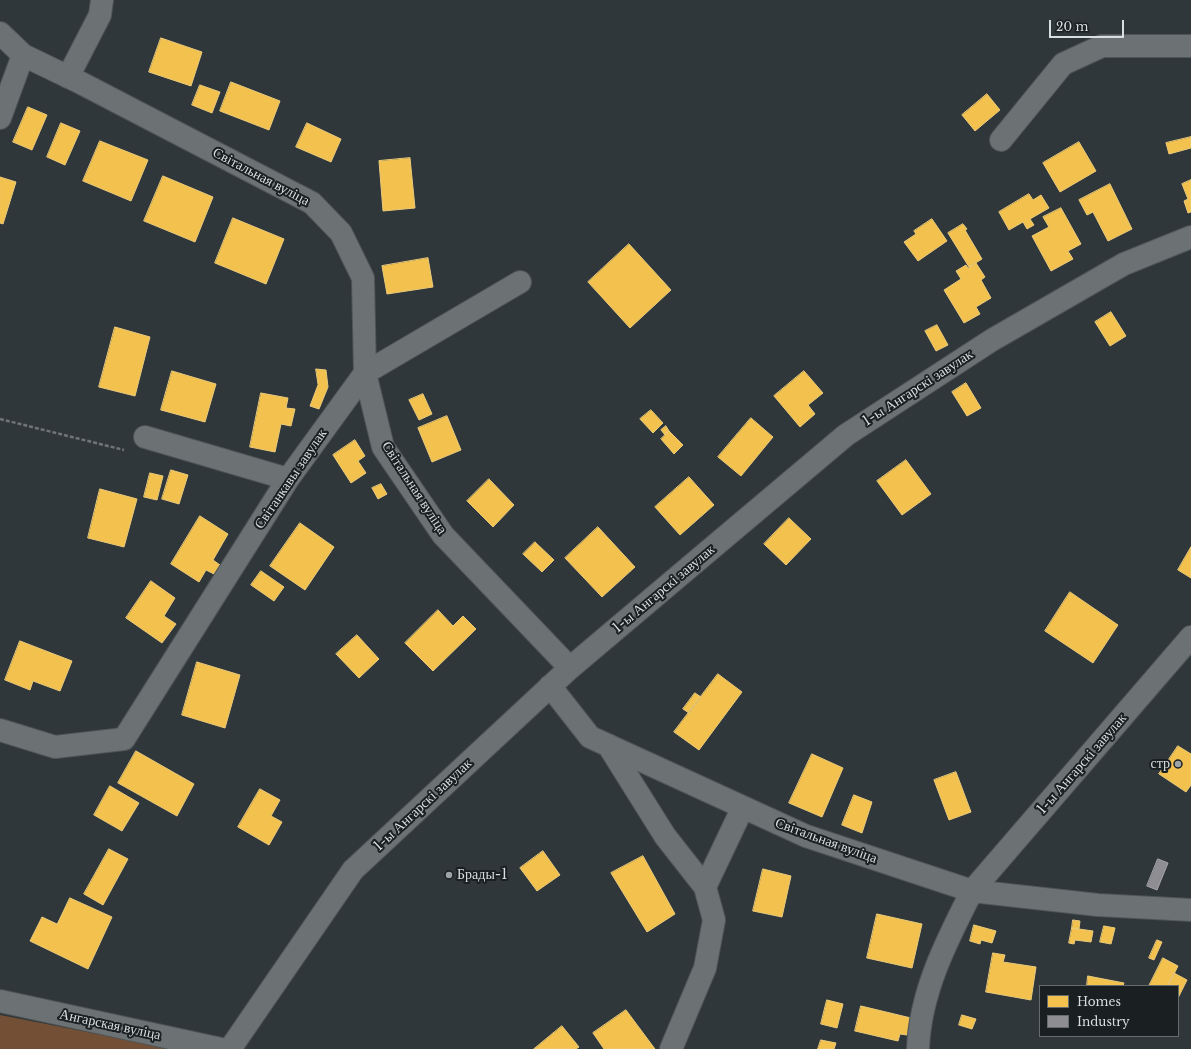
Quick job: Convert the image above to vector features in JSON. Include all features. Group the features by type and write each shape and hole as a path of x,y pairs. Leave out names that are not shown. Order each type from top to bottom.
{"street":[{"path":"68,77 100,15 102,0"},
{"name":"Світальная вуліца","path":"0,33 23,55 312,203 341,232 363,278 365,373 383,446 443,535 570,668"},
{"path":"1001,140 1063,64 1102,46 1191,46"},
{"path":"0,118 23,55"},
{"name":"1-ы Ангарскі завулак","path":"230,1049 353,870 570,668 846,435 992,340 1124,264 1191,237"},
{"name":"Світанкавы завулак","path":"0,730 55,747 124,739 288,479 365,373 520,282"},
{"path":"145,437 288,479"},
{"name":"1-ы Ангарскі завулак","path":"972,891 1191,637"},
{"name":"Світальная вуліца","path":"550,686 590,737 806,836 972,891 1098,905 1191,910"},
{"path":"608,746 665,836 705,887 714,920 705,968 671,1049"},
{"path":"705,887 742,807"},
{"path":"918,1049 920,1022 925,1001 950,933 972,891"},
{"name":"Ангарская вуліца","path":"0,1001 221,1049"}],"path":[{"path":"0,419 126,450 145,437"}],"shaded area":[{"path":"0,1015 174,1049 0,1049"}],"building: Homes":[{"path":"161,38 202,52 191,86 149,72"},
{"path":"231,82 280,101 269,130 220,111"},
{"path":"200,85 220,92 212,113 192,105"},
{"path":"987,94 1000,110 975,131 962,115"},
{"path":"28,107 47,115 32,150 13,142"},
{"path":"61,123 80,131 65,165 47,157"},
{"path":"307,123 341,139 331,162 296,147"},
{"path":"1191,137 1191,148 1169,154 1166,143"},
{"path":"100,141 148,160 131,201 83,181"},
{"path":"1079,142 1096,171 1060,192 1043,163"},
{"path":"410,158 415,208 383,211 379,161"},
{"path":"163,176 213,197 195,242 144,221"},
{"path":"0,177 16,182 3,224 0,223"},
{"path":"1191,180 1191,212 1188,213 1184,201 1188,199 1182,184"},
{"path":"1110,184 1132,229 1108,241 1093,212 1087,215 1079,200"},
{"path":"1029,194 1033,200 1041,195 1049,208 1030,219 1034,225 1027,229 1023,222 1009,230 999,212"},
{"path":"1061,208 1081,244 1068,251 1073,259 1051,271 1032,236 1049,227 1043,217"},
{"path":"233,218 284,239 266,284 215,263"},
{"path":"932,219 947,241 918,261 904,242 916,234 914,231"},
{"path":"963,224 982,259 969,267 948,233"},
{"path":"629,244 671,290 630,328 588,282"},
{"path":"428,258 433,287 387,294 382,266"},
{"path":"976,263 985,277 981,280 991,298 976,307 980,314 964,323 944,290 961,279 956,271 966,265 968,268"},
{"path":"1111,312 1126,336 1110,346 1095,322"},
{"path":"937,325 948,345 936,351 925,331"},
{"path":"115,327 150,337 135,396 99,387"},
{"path":"316,369 326,370 328,387 319,409 310,406 318,385"},
{"path":"172,371 216,384 205,422 161,410"},
{"path":"804,371 823,393 808,405 815,414 800,427 774,396"},
{"path":"966,383 981,408 967,416 952,392"},
{"path":"261,393 288,398 286,408 295,409 291,426 281,424 275,452 250,447"},
{"path":"423,394 432,414 419,420 409,400"},
{"path":"651,410 663,423 653,433 640,419"},
{"path":"447,416 461,450 432,462 418,428"},
{"path":"751,418 773,437 741,476 718,457"},
{"path":"666,426 669,431 665,435 661,430"},
{"path":"669,431 683,445 674,454 661,439"},
{"path":"355,440 365,456 358,461 366,473 351,483 333,455"},
{"path":"906,460 931,494 902,515 877,481"},
{"path":"171,470 188,475 179,504 162,499"},
{"path":"150,473 163,476 157,500 144,497"},
{"path":"689,477 714,505 680,535 655,507"},
{"path":"489,479 514,505 493,527 467,501"},
{"path":"381,484 387,494 378,499 372,488"},
{"path":"100,489 137,499 124,547 88,538"},
{"path":"200,516 228,534 213,560 220,565 214,574 206,570 199,582 171,564"},
{"path":"789,518 811,539 786,565 764,544"},
{"path":"300,523 334,547 305,590 270,566"},
{"path":"598,527 635,567 602,597 565,558"},
{"path":"535,542 554,560 542,572 523,554"},
{"path":"1191,547 1191,578 1178,570"},
{"path":"261,571 284,587 274,601 251,585"},
{"path":"151,581 175,598 164,616 176,624 162,643 126,618"},
{"path":"1070,592 1118,625 1093,663 1045,631"},
{"path":"438,610 453,626 463,616 476,629 433,671 405,643"},
{"path":"357,635 379,659 359,678 336,654"},
{"path":"20,641 72,661 60,691 33,681 30,690 5,680"},
{"path":"197,662 240,675 225,728 182,715"},
{"path":"718,674 742,692 699,750 674,732"},
{"path":"695,693 701,697 689,713 683,709"},
{"name":"стр","path":"1178,746 1191,754 1191,785 1186,792 1159,774"},
{"path":"136,751 194,784 177,816 118,783"},
{"path":"812,754 843,768 822,817 789,803"},
{"path":"956,772 971,812 949,820 934,780"},
{"path":"110,786 139,803 122,831 94,815"},
{"path":"260,789 280,800 271,816 282,822 269,845 238,827"},
{"path":"854,795 872,802 862,833 842,825"},
{"path":"109,849 128,859 103,905 84,894"},
{"path":"543,851 560,875 537,891 520,868"},
{"path":"643,856 675,914 647,932 611,873"},
{"path":"763,869 791,876 782,917 753,911"},
{"path":"70,898 112,917 88,969 30,941 42,917 57,924"},
{"path":"877,914 922,924 912,968 867,958"},
{"path":"1073,920 1080,921 1079,929 1072,928"},
{"path":"974,925 996,931 992,943 981,940 980,944 970,941"},
{"path":"1104,926 1115,928 1111,944 1100,942"},
{"path":"1072,928 1093,931 1091,942 1075,940 1074,944 1069,943"},
{"path":"1157,940 1162,942 1154,960 1149,958"},
{"path":"993,953 1005,955 1003,962 1036,967 1031,1000 986,992"},
{"path":"1163,958 1178,966 1168,985 1150,985"},
{"path":"1174,973 1187,980 1179,996 1179,985 1168,985"},
{"path":"1088,976 1124,983 1123,985 1087,985"},
{"path":"827,1000 843,1004 837,1028 821,1024"},
{"path":"861,1006 911,1018 907,1035 900,1034 898,1041 855,1031"},
{"path":"626,1010 655,1049 604,1049 593,1033"},
{"path":"962,1015 976,1019 972,1029 959,1025"},
{"path":"562,1026 579,1047 576,1049 534,1049"},
{"path":"821,1040 836,1043 834,1049 818,1049"}],"building: Industry":[{"path":"1158,859 1168,863 1157,890 1147,886"}],"place":[{"name":"стр","path":"1178,764"},
{"name":"Брады-1","path":"449,875"}]}
